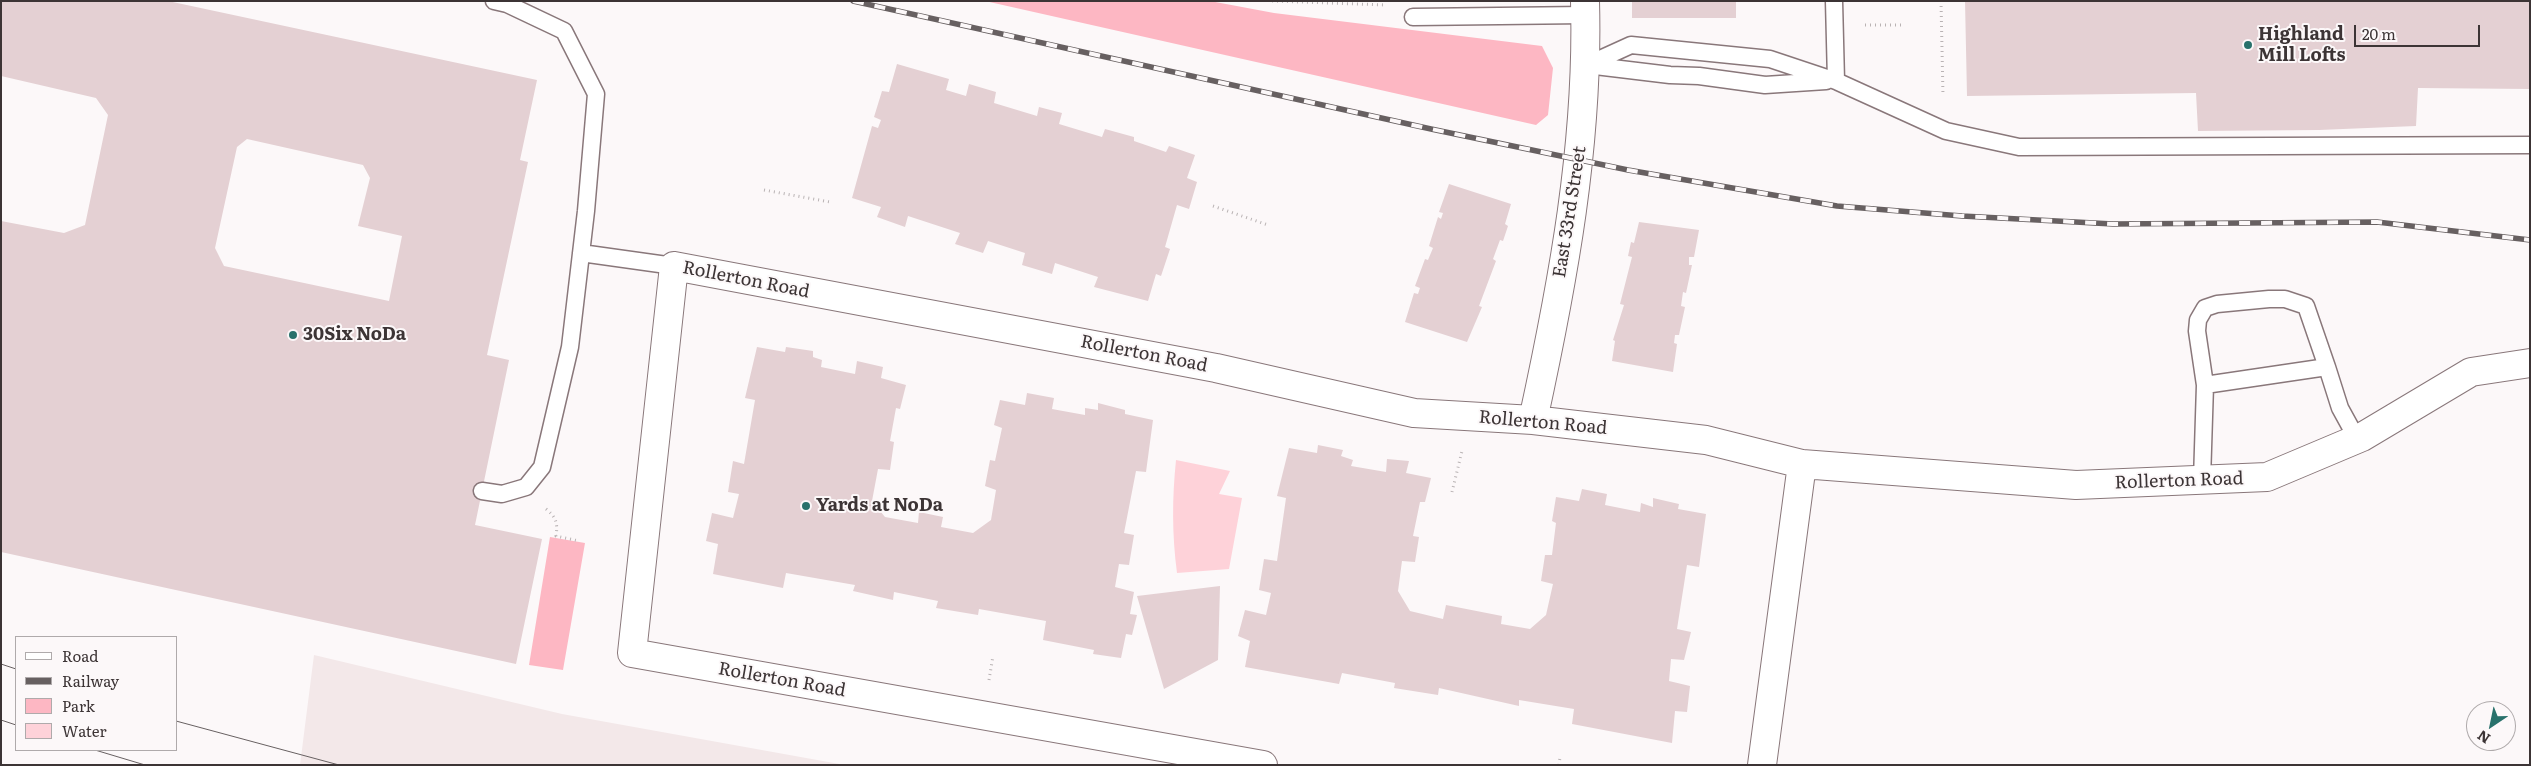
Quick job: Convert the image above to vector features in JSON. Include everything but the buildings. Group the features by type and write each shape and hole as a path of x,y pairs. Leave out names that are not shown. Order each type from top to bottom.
{"street":[{"name":"East 33rd Street","path":"1533,420 1547,357 1580,160 1587,65 1586,8"},
{"name":"Rollerton Road","path":"1263,765 632,653 674,266 1216,368 1414,413 1533,420 1706,440 1802,464 2076,485 2267,478 2357,438 2472,372 2530,363"},
{"path":"1762,765 1802,464"}],"lane":[{"path":"482,491 502,494 522,489 526,487 542,467 570,347 596,94 564,31 507,4 494,1"},
{"path":"1834,1 1836,81"},
{"path":"1413,17 1586,8"},
{"path":"1587,65 1631,46 1770,59 1836,81 1946,131 2019,147 2530,145"},
{"path":"1587,65 1670,76 1699,76 1766,85 1836,81"},
{"path":"581,253 674,266"},
{"path":"2202,480 2206,385 2197,331 2198,320 2205,308 2217,304 2285,299 2306,306 2340,408 2357,438"},
{"path":"2206,385 2327,367"}],"path":[{"path":"1272,1 1413,6 1413,17"},
{"path":"1941,1 1944,99"},
{"path":"1834,26 1902,25"},
{"path":"764,190 830,202"},
{"path":"1213,206 1268,225"},
{"path":"543,506 554,516 558,524 556,536 578,541"},
{"path":"1559,765 1560,757"}],"shaded area":[{"path":"314,655 562,714 845,765 300,765"}],"green space":[{"path":"985,1 1210,1 1274,13 1542,46 1553,68 1548,115 1536,125"},
{"path":"550,537 585,543 563,670 529,665"}],"water":[{"path":"1176,460 1230,471 1219,494 1242,498 1229,569 1177,573 1173,516"}],"tram line":[{"path":"1,664 15,669"},
{"path":"1,720 15,725"},
{"path":"178,722 339,765"},
{"path":"98,751 145,765"}],"railway":[{"path":"853,1 1431,129 1628,170 1837,206 1962,216 2113,224 2377,222 2530,240"}],"place":[{"name":"Highland Mill Lofts","path":"2248,45"},
{"name":"30Six NoDa","path":"293,335"},
{"name":"Yards at NoDa","path":"806,506"}]}
